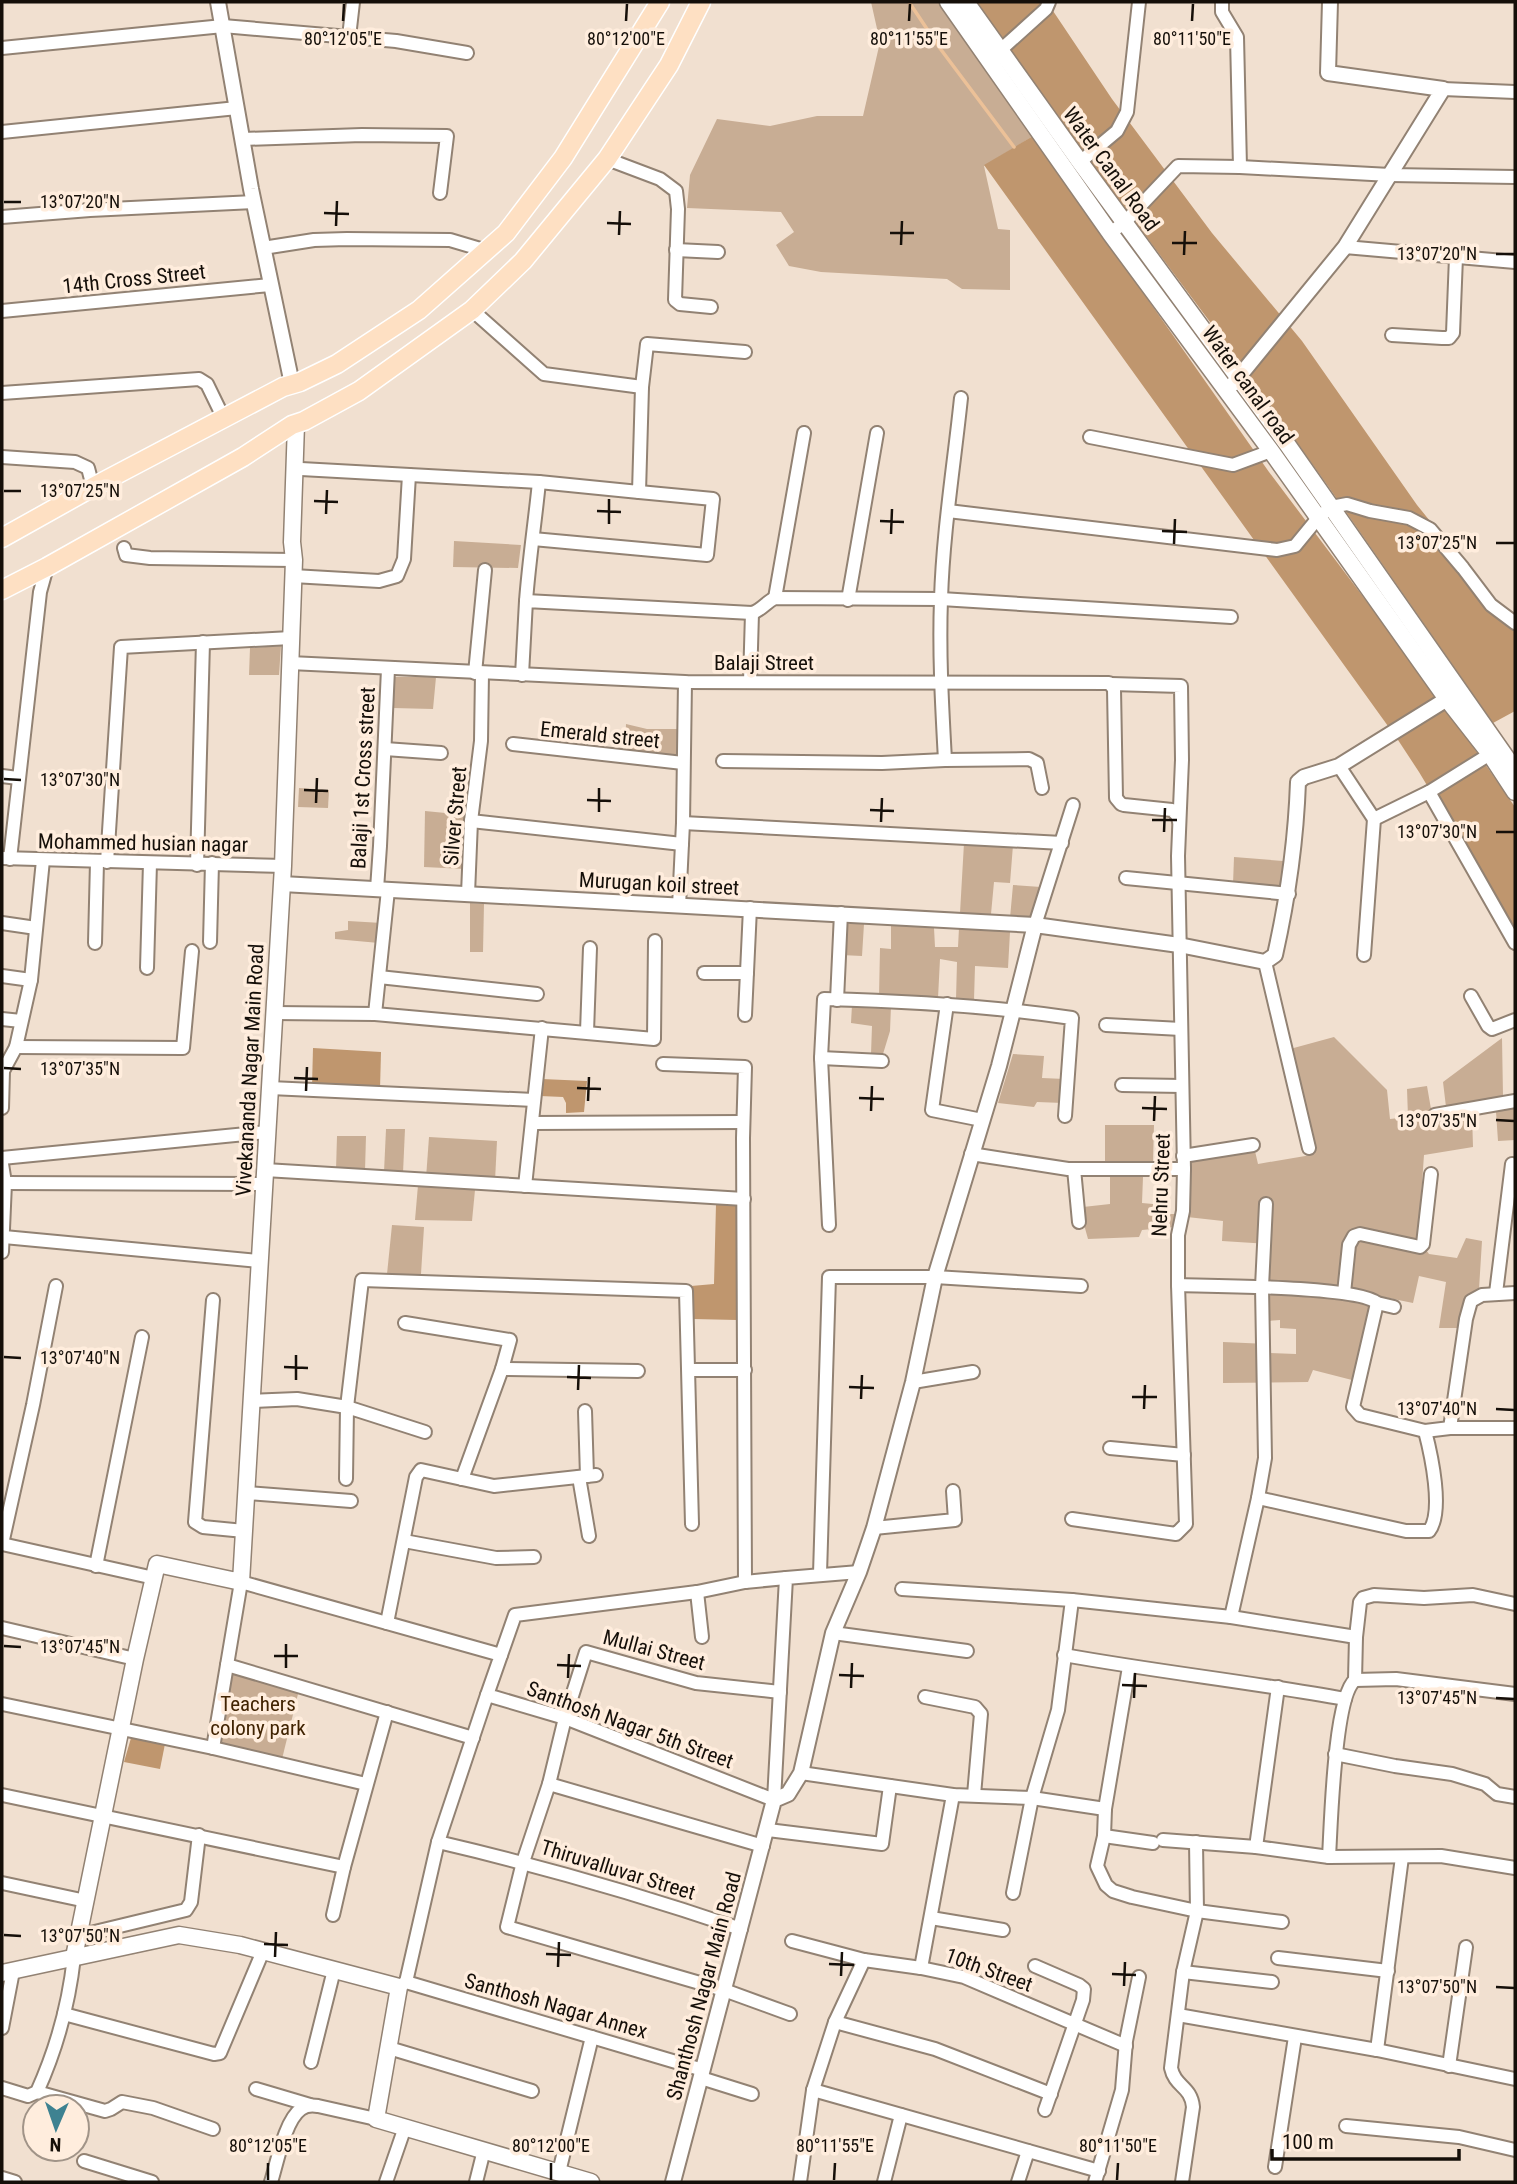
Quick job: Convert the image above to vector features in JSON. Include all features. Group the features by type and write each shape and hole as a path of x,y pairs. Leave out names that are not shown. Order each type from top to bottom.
{"main road":[{"path":"2,538 93,487 292,384 337,364 419,310 506,233 563,158 660,2"},
{"path":"2,590 359,391 472,310 523,261 607,159 669,65 701,2"},
{"name":"Water canal road","path":"948,2 994,55 1111,233 1515,792"},
{"name":"Water Canal Road","path":"966,2 994,55 1080,162 1239,379 1515,770"},
{"path":"294,568 300,423"},
{"path":"294,568 292,542 298,469"},
{"name":"Vivekananda Nagar Main Road","path":"241,1582 283,866 294,568"},
{"path":"74,1957 157,1564 241,1582"},
{"path":"7,1972 179,1935 263,1951 334,1970 403,1984 376,2119 592,2182"}],"street":[{"path":"218,2 270,285 292,384"},
{"path":"349,37 353,2"},
{"path":"994,55 1046,9 1049,2"},
{"path":"1080,162 1117,131 1127,112 1139,2"},
{"path":"1222,2 1222,12 1237,37 1240,167"},
{"path":"1330,2 1328,73 1443,89 1515,92"},
{"path":"2,48 223,26 396,41 467,53"},
{"path":"1226,391 1239,379 1345,247 1443,89"},
{"path":"2,132 237,108"},
{"path":"243,139 362,135 447,136 440,193"},
{"path":"607,159 660,179 676,191 678,209 675,300 680,304 711,307"},
{"path":"1111,233 1124,223 1178,166 1515,177"},
{"path":"2,217 254,202"},
{"path":"263,248 314,240 450,240 487,251"},
{"path":"1345,247 1515,262"},
{"path":"676,250 718,252"},
{"path":"1392,335 1449,338 1453,333 1456,257"},
{"name":"14th Cross Street","path":"2,311 270,285"},
{"path":"472,310 544,374 642,387"},
{"path":"639,492 642,387 647,344 745,352"},
{"path":"2,393 199,379 207,384 224,419"},
{"path":"945,760 941,599 961,398"},
{"path":"775,598 804,433"},
{"path":"848,600 877,433"},
{"path":"1090,437 1233,465 1271,451"},
{"path":"2,457 75,463 88,468 93,487"},
{"path":"298,469 538,482 713,499 707,555 533,539"},
{"path":"124,548 126,555 294,568 379,581 397,576 404,559 409,475"},
{"path":"522,675 529,560 538,482"},
{"path":"948,511 1277,550 1295,546 1331,507 1347,504 1370,512 1409,518 1430,529 1491,605 1515,623"},
{"path":"6,859 40,592 47,567"},
{"name":"Silver Street","path":"468,894 471,821 481,741 478,673 485,570"},
{"path":"526,601 752,613 759,611 765,603 775,598 941,599 1231,617"},
{"path":"750,682 752,613"},
{"path":"95,943 121,647 291,638"},
{"path":"197,865 203,642"},
{"name":"Balaji Street","path":"290,663 685,682 1111,684"},
{"name":"Balaji 1st Cross street","path":"375,1014 383,890 388,668"},
{"path":"679,906 685,682"},
{"path":"1111,684 1114,689 1116,798 1124,806 1172,810 1179,821"},
{"name":"Nehru Street","path":"1072,1518 1176,1534 1186,1524 1178,1285 1178,1235 1183,1211 1184,1162 1178,884 1182,760 1181,686 1111,684"},
{"path":"1309,1149 1265,962 1276,954 1289,894 1298,782 1304,777 1339,766 1447,699"},
{"name":"Emerald street","path":"513,744 683,763"},
{"path":"385,749 441,753"},
{"path":"1374,819 1429,792 1490,754"},
{"path":"723,761 1028,759 1037,763 1042,788"},
{"path":"1339,766 1374,819 1364,955"},
{"path":"2,776 18,778"},
{"path":"1429,792 1515,943"},
{"path":"786,1578 774,1800 788,1794 801,1773 833,1633 874,1528 913,1381 935,1278 1014,1009 1035,925 1073,805"},
{"path":"471,821 682,844"},
{"path":"683,822 1062,843"},
{"name":"Mohammed husian nagar","path":"6,859 283,866"},
{"path":"2,1108 2,1072 16,1047 31,980 43,860"},
{"path":"147,968 150,863"},
{"path":"210,942 212,863"},
{"path":"1126,878 1289,894"},
{"name":"Murugan koil street","path":"282,884 1035,925 1179,945 1265,962"},
{"path":"745,1015 750,909"},
{"path":"837,1000 841,914"},
{"path":"2,923 36,928"},
{"path":"274,1013 375,1014 654,1039 655,941"},
{"path":"587,1032 590,948"},
{"path":"16,1047 183,1048 192,951"},
{"path":"704,973 747,973"},
{"path":"2,976 31,980"},
{"path":"379,977 537,994"},
{"path":"1471,996 1492,1029 1515,1020"},
{"path":"829,1225 821,1058 824,999 1014,1009 1072,1018 1065,1116"},
{"path":"947,1004 932,1110 982,1120"},
{"path":"2,1019 22,1021"},
{"path":"1106,1025 1181,1029"},
{"path":"525,1186 542,1028"},
{"path":"821,1058 882,1061"},
{"path":"663,1064 745,1067 745,1583"},
{"path":"1122,1085 1182,1086"},
{"path":"270,1088 534,1100"},
{"path":"1435,1115 1515,1101"},
{"path":"532,1123 743,1122"},
{"path":"2,1158 267,1132"},
{"path":"971,1154 1074,1169 1184,1162 1253,1145"},
{"path":"2,1164 5,1183 2,1252"},
{"path":"1496,1293 1512,1164"},
{"path":"1074,1169 1079,1222"},
{"path":"1344,1293 1349,1245 1354,1236 1360,1234 1420,1247 1423,1244 1431,1174"},
{"path":"5,1183 264,1177 525,1186 744,1199"},
{"path":"1231,1617 1265,1458 1262,1287 1266,1204"},
{"path":"4,1237 258,1261"},
{"path":"820,1574 829,1277 935,1278 1081,1286"},
{"path":"346,1479 347,1407 362,1280 686,1291 692,1524"},
{"path":"1178,1285 1344,1293 1372,1298 1377,1303 1394,1307"},
{"path":"56,1286 2,1544 153,1578"},
{"path":"1450,1428 1471,1301 1482,1294 1515,1293"},
{"path":"213,1300 195,1522 203,1527 244,1531"},
{"path":"1377,1303 1353,1407 1360,1415 1425,1431 1450,1428 1515,1428"},
{"path":"405,1324 510,1340 462,1479"},
{"path":"96,1566 142,1337"},
{"path":"502,1369 638,1371"},
{"path":"689,1370 745,1370"},
{"path":"913,1381 974,1372"},
{"path":"251,1401 297,1399 347,1407 425,1432"},
{"path":"584,1411 589,1536"},
{"path":"1258,1498 1406,1531 1429,1531 1433,1526 1435,1512 1435,1470 1425,1431"},
{"path":"1110,1448 1184,1455"},
{"path":"387,1623 416,1477 421,1470 494,1486 587,1476"},
{"path":"874,1528 955,1520 953,1491"},
{"path":"247,1493 352,1501"},
{"path":"404,1541 496,1558 534,1557"},
{"path":"403,1984 438,1842 515,1615 697,1592 745,1583 859,1572"},
{"path":"213,1748 241,1582 501,1656"},
{"path":"902,1589 1072,1600 1231,1617 1356,1637"},
{"path":"697,1592 702,1637"},
{"path":"1355,1680 1356,1637 1360,1602 1363,1598 1374,1595 1424,1598 1473,1595 1515,1604"},
{"path":"1013,1893 1032,1798 1055,1725 1072,1600"},
{"path":"2,1628 135,1659"},
{"path":"833,1633 967,1651"},
{"name":"Mullai Street","path":"565,1718 586,1652 696,1684 780,1692"},
{"path":"1065,1655 1345,1699"},
{"path":"227,1665 473,1738"},
{"path":"1129,1667 1105,1809 1104,1836 1097,1866 1106,1885 1112,1891 1197,1911 1282,1922"},
{"path":"1329,1857 1335,1754 1350,1684 1355,1680 1396,1679 1515,1694"},
{"path":"1256,1847 1278,1687"},
{"name":"Santhosh Nagar 5th Street","path":"487,1695 565,1718 774,1800"},
{"path":"925,1698 979,1710 981,1714 974,1795"},
{"path":"2,1704 213,1748 366,1784"},
{"path":"333,1915 387,1712"},
{"path":"565,1718 549,1784 523,1862 507,1927 724,1990 790,2014"},
{"path":"1335,1754 1395,1766 1452,1773 1485,1784 1497,1794 1515,1797"},
{"path":"801,1773 953,1795 1032,1798 1105,1809"},
{"path":"549,1784 764,1846"},
{"path":"768,1830 882,1844 890,1786"},
{"path":"2,1795 344,1867"},
{"path":"921,1968 953,1795"},
{"name":"Shanthosh Nagar Main Road","path":"673,2182 774,1800"},
{"path":"78,1936 186,1910 191,1902 199,1835"},
{"path":"1104,1836 1256,1847 1329,1857 1441,1856 1515,1868"},
{"name":"Thiruvalluvar Street","path":"438,1842 523,1862 664,1903 741,1929"},
{"path":"1182,2182 1193,2107 1192,2097 1172,2077 1171,2068 1184,1972 1197,1911 1196,1842"},
{"path":"1377,2050 1402,1857"},
{"path":"2,1883 86,1901"},
{"path":"931,1918 1003,1930"},
{"name":"10th Street","path":"792,1941 864,1960 964,1977 1126,2046"},
{"path":"1449,2066 1466,1947"},
{"path":"64,2014 214,2054 220,2053 263,1951"},
{"path":"37,2092 64,2014 74,1957"},
{"path":"1278,1958 1388,1971"},
{"path":"800,2182 813,2090 835,2022 864,1960"},
{"path":"1035,1966 1084,1989 1075,2024 1045,2110"},
{"path":"311,2062 334,1970"},
{"path":"2,2028 7,1972"},
{"path":"1184,1972 1272,1982"},
{"path":"813,2090 1028,2151 1097,2177 1122,2090 1126,2046 1139,1978"},
{"name":"Santhosh Nagar Annex","path":"403,1984 592,2037 752,2094"},
{"path":"1178,2015 1377,2050 1515,2079"},
{"path":"835,2022 934,2049 1051,2094"},
{"path":"559,2172 592,2037"},
{"path":"1275,2167 1295,2037"},
{"path":"389,2048 532,2091"},
{"path":"2,2088 28,2096 37,2092 105,2111 122,2102 153,2108 213,2129"},
{"path":"256,2089 310,2105 376,2119"},
{"path":"271,2182 294,2117 302,2108 310,2105"},
{"path":"884,2182 901,2115"},
{"path":"1346,2126 1459,2137 1515,2150"},
{"path":"386,2182 405,2127"},
{"path":"476,2182 484,2150"},
{"path":"1018,2182 1028,2151"},
{"path":"90,2163 152,2182"},
{"path":"2,2178 15,2182"}],"green space":[{"path":"871,2 940,2 1033,136 984,166 998,229 1010,230 1010,290 962,289 947,279 821,272 789,266 776,245 794,232 781,212 687,208 690,175 717,119 770,126 817,116 863,116 880,42"},
{"path":"454,541 521,545 518,568 453,567"},
{"path":"281,646 279,675 249,675 250,648"},
{"path":"394,677 436,677 433,709 393,708"},
{"path":"626,724 647,729 680,729 679,759 625,751"},
{"path":"299,788 329,790 328,808 298,807"},
{"path":"425,811 466,815 465,869 424,867"},
{"path":"964,843 1013,845 1010,883 994,882 991,914 960,913"},
{"path":"1234,857 1283,861 1280,887 1233,884"},
{"path":"1013,885 1041,887 1029,920 1010,918"},
{"path":"470,903 484,904 483,952 470,952"},
{"path":"348,921 382,923 379,943 335,939 335,932 348,930"},
{"path":"843,924 864,924 862,956 841,955"},
{"path":"891,925 934,928 935,947 958,947 959,928 1010,932 1008,968 975,966 974,1000 956,999 957,962 940,959 938,998 879,997 880,948 891,949"},
{"path":"852,1005 891,1006 890,1031 883,1054 871,1054 872,1026 851,1023"},
{"path":"1334,1037 1387,1090 1390,1119 1408,1117 1407,1089 1427,1086 1431,1109 1446,1107 1443,1082 1502,1038 1503,1096 1515,1109 1515,1140 1498,1141 1496,1112 1472,1114 1473,1147 1424,1155 1418,1239 1429,1254 1457,1258 1466,1238 1482,1241 1479,1289 1468,1328 1439,1328 1446,1282 1419,1276 1413,1303 1374,1295 1352,1380 1313,1370 1308,1382 1223,1383 1223,1342 1268,1344 1269,1353 1296,1354 1296,1329 1280,1328 1280,1320 1268,1321 1269,1244 1222,1241 1223,1221 1187,1217 1189,1161 1255,1151 1258,1164 1311,1155 1317,1149 1290,1049"},
{"path":"1013,1054 1044,1056 1042,1078 1065,1079 1063,1103 1037,1102 1034,1107 998,1103"},
{"path":"1105,1125 1154,1125 1153,1163 1105,1164"},
{"path":"386,1129 405,1129 403,1173 384,1172"},
{"path":"337,1136 366,1136 365,1171 336,1170"},
{"path":"429,1137 497,1141 495,1181 426,1178"},
{"path":"1110,1177 1143,1177 1142,1203 1153,1204 1155,1214 1177,1214 1174,1227 1142,1230 1139,1237 1088,1239 1083,1221 1083,1207 1110,1204"},
{"path":"418,1185 475,1190 472,1221 415,1220"},
{"path":"392,1225 424,1227 421,1274 387,1274"},
{"name":"Teachers colony park","path":"231,1671 299,1690 282,1759 220,1745"}],"shaded area":[{"path":"977,2 1047,2 1112,99 1212,233 1302,341 1417,505 1515,626 1515,711 1493,723 1231,350 1050,108"},
{"path":"1033,136 1269,472 1435,692 1515,807 1515,932 1398,740 984,165"},
{"path":"313,1048 381,1052 380,1089 312,1086"},
{"path":"542,1079 587,1081 584,1112 566,1113 563,1097 540,1096"},
{"path":"716,1204 738,1206 737,1320 693,1319 691,1286 714,1284"},
{"path":"131,1738 165,1744 160,1769 124,1762"}],"waterway":[{"path":"909,2 1014,147"}]}
